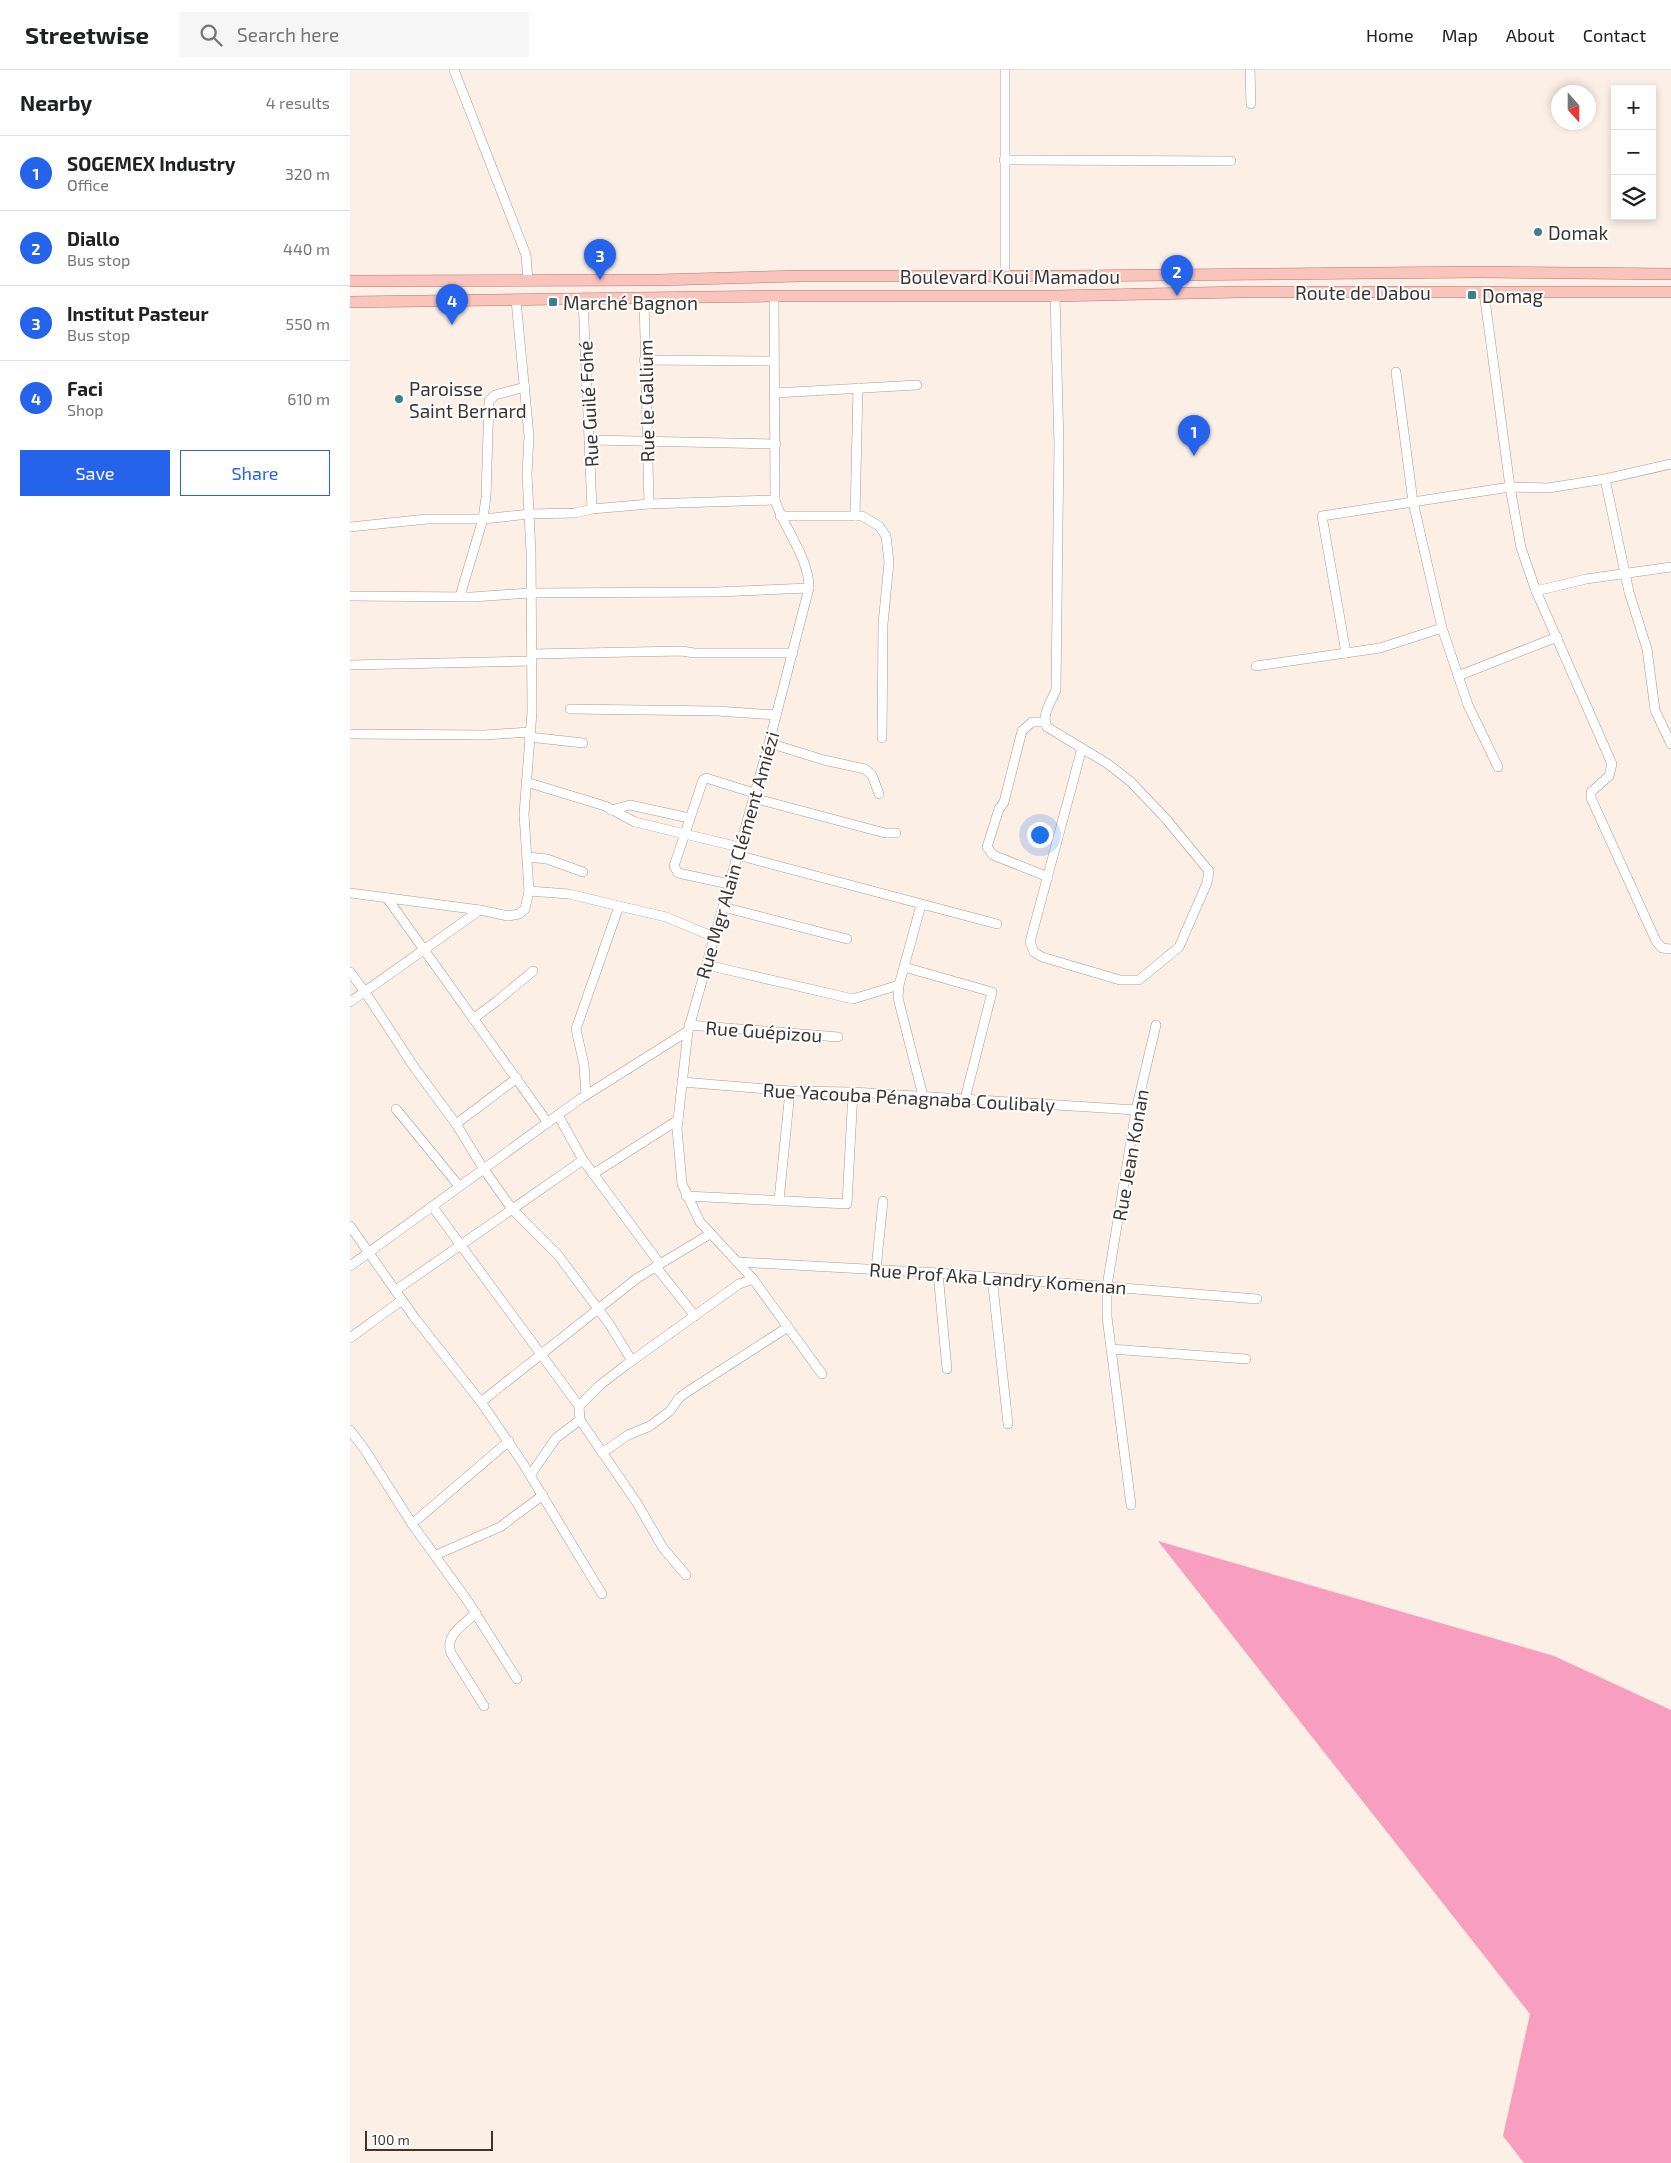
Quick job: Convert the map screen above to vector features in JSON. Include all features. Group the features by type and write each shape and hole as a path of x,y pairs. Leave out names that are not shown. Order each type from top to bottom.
{"main road":[{"name":"Boulevard Koui Mamadou","path":"350,281 1481,272 1671,274"},
{"name":"Route de Dabou","path":"1055,296 1241,292 1671,292"},
{"name":"Boulevard Koui Mamadou","path":"350,302 774,296 1055,296"}],"street":[{"path":"454,70 526,255 528,280"},
{"path":"1005,70 1005,277"},
{"path":"1250,70 1251,104"},
{"path":"1004,160 1231,161"},
{"path":"1484,292 1510,487 1521,548 1536,591 1612,764 1610,776 1591,792 1593,805 1656,942 1662,948 1671,949"},
{"name":"Rue Mgr Alain Clément Amiézi","path":"774,296 775,500 780,516 809,573 809,588 769,743 688,1028 678,1120 678,1160 686,1196 700,1222 753,1279 822,1374"},
{"path":"1055,296 1059,445 1056,690 1044,717 1044,722 1047,727 1082,748 1108,764 1149,800 1206,866 1208,877 1179,947 1140,980 1130,982 1042,957 1034,952 1030,942 1082,748"},
{"name":"Rue le Gallium","path":"644,298 644,360 649,504"},
{"name":"Rue Guilé Fohé","path":"583,299 592,509"},
{"path":"350,893 480,910 508,916 519,914 525,909 529,891 524,814 532,712 530,514 527,474 530,436 516,300"},
{"path":"644,360 774,361"},
{"path":"1396,372 1412,502 1436,594 1442,628 1468,705 1498,767"},
{"path":"775,393 917,385"},
{"path":"460,596 483,519 486,497 489,401 496,395 525,387"},
{"path":"856,516 858,388"},
{"path":"590,440 776,444"},
{"path":"1346,653 1322,516 1510,487 1548,488 1605,479 1671,464"},
{"path":"1605,479 1627,573 1629,592 1647,648 1655,710 1671,744"},
{"path":"350,527 427,519 483,519 530,514 575,513 592,509 649,504 775,500"},
{"path":"780,516 856,516 871,520 879,526 886,536 889,562 883,624 882,738"},
{"path":"1536,591 1627,573 1671,567"},
{"path":"350,596 472,597 530,593 717,592 809,588"},
{"path":"1256,666 1380,648 1442,628"},
{"path":"1458,676 1557,637"},
{"path":"350,665 682,651 694,653 793,653"},
{"path":"570,709 717,711 776,715"},
{"path":"1044,722 1032,722 1022,731 1004,802 999,809 987,847 993,855 1048,877"},
{"path":"350,734 529,734 583,743"},
{"path":"769,743 824,760 865,769 872,775 878,794"},
{"path":"729,884 678,873 675,870 689,818 700,786 706,778 753,796 885,833 896,834"},
{"path":"526,782 605,806 635,822 684,834 921,904 997,924"},
{"path":"611,810 630,805 689,818"},
{"path":"528,857 547,859 583,872"},
{"path":"529,891 569,894 666,916 714,937"},
{"path":"387,898 548,1123"},
{"path":"921,904 899,985 898,998 923,1096"},
{"path":"586,1094 584,1065 576,1029 619,906"},
{"path":"723,907 847,939"},
{"path":"350,1002 480,910"},
{"path":"707,965 853,998 899,985"},
{"path":"904,967 992,992 965,1098"},
{"path":"473,1018 533,971"},
{"path":"350,972 414,1067 456,1124 483,1168 512,1209 558,1255 598,1309 632,1361"},
{"name":"Rue Jean Konan","path":"1131,1505 1107,1318 1107,1286 1136,1110 1156,1025"},
{"path":"350,1266 586,1094 688,1028"},
{"name":"Rue Guépizou","path":"688,1028 838,1036"},
{"path":"456,1124 517,1078"},
{"name":"Rue Yacouba Pénagnaba Coulibaly","path":"682,1082 790,1091 853,1092 965,1098 1136,1110"},
{"path":"779,1200 790,1091"},
{"path":"686,1196 847,1204 853,1092"},
{"path":"396,1109 459,1186"},
{"path":"558,1116 583,1160 695,1316"},
{"path":"593,1174 678,1120"},
{"path":"396,1290 583,1160"},
{"path":"876,1270 883,1200"},
{"path":"432,1206 579,1406 580,1420 637,1502 663,1548 686,1575"},
{"path":"350,1226 402,1300 481,1402 508,1441 543,1495 602,1594"},
{"path":"481,1402 636,1279 710,1234"},
{"name":"Rue Prof Aka Landry Komenan","path":"738,1262 938,1273 1257,1299"},
{"path":"938,1273 947,1370"},
{"path":"992,1277 1008,1424"},
{"path":"579,1406 600,1385 632,1361 739,1284 753,1279"},
{"path":"350,1338 402,1300"},
{"path":"602,1454 628,1435 650,1426 670,1411 679,1398 687,1392 788,1327"},
{"path":"1111,1349 1246,1359"},
{"path":"530,1474 561,1433 580,1420"},
{"path":"350,1430 365,1450 412,1524 476,1613 517,1679"},
{"path":"412,1524 508,1441"},
{"path":"436,1556 500,1527 543,1495"},
{"path":"476,1613 450,1638 448,1645 484,1706"}],"shaded area":[{"path":"1158,1541 1554,1656 1671,1710 1671,2163 1524,2163 1503,2136 1530,2014"}],"place":[{"name":"Domak","path":"1538,232"},
{"name":"Institut Pasteur","path":"600,280"},
{"name":"Domag","path":"1472,295"},
{"name":"Diallo","path":"1177,296"},
{"name":"Marché Bagnon","path":"553,302"},
{"name":"Faci","path":"452,325"},
{"name":"Paroisse Saint Bernard","path":"399,399"},
{"name":"SOGEMEX Industry","path":"1194,456"}]}
